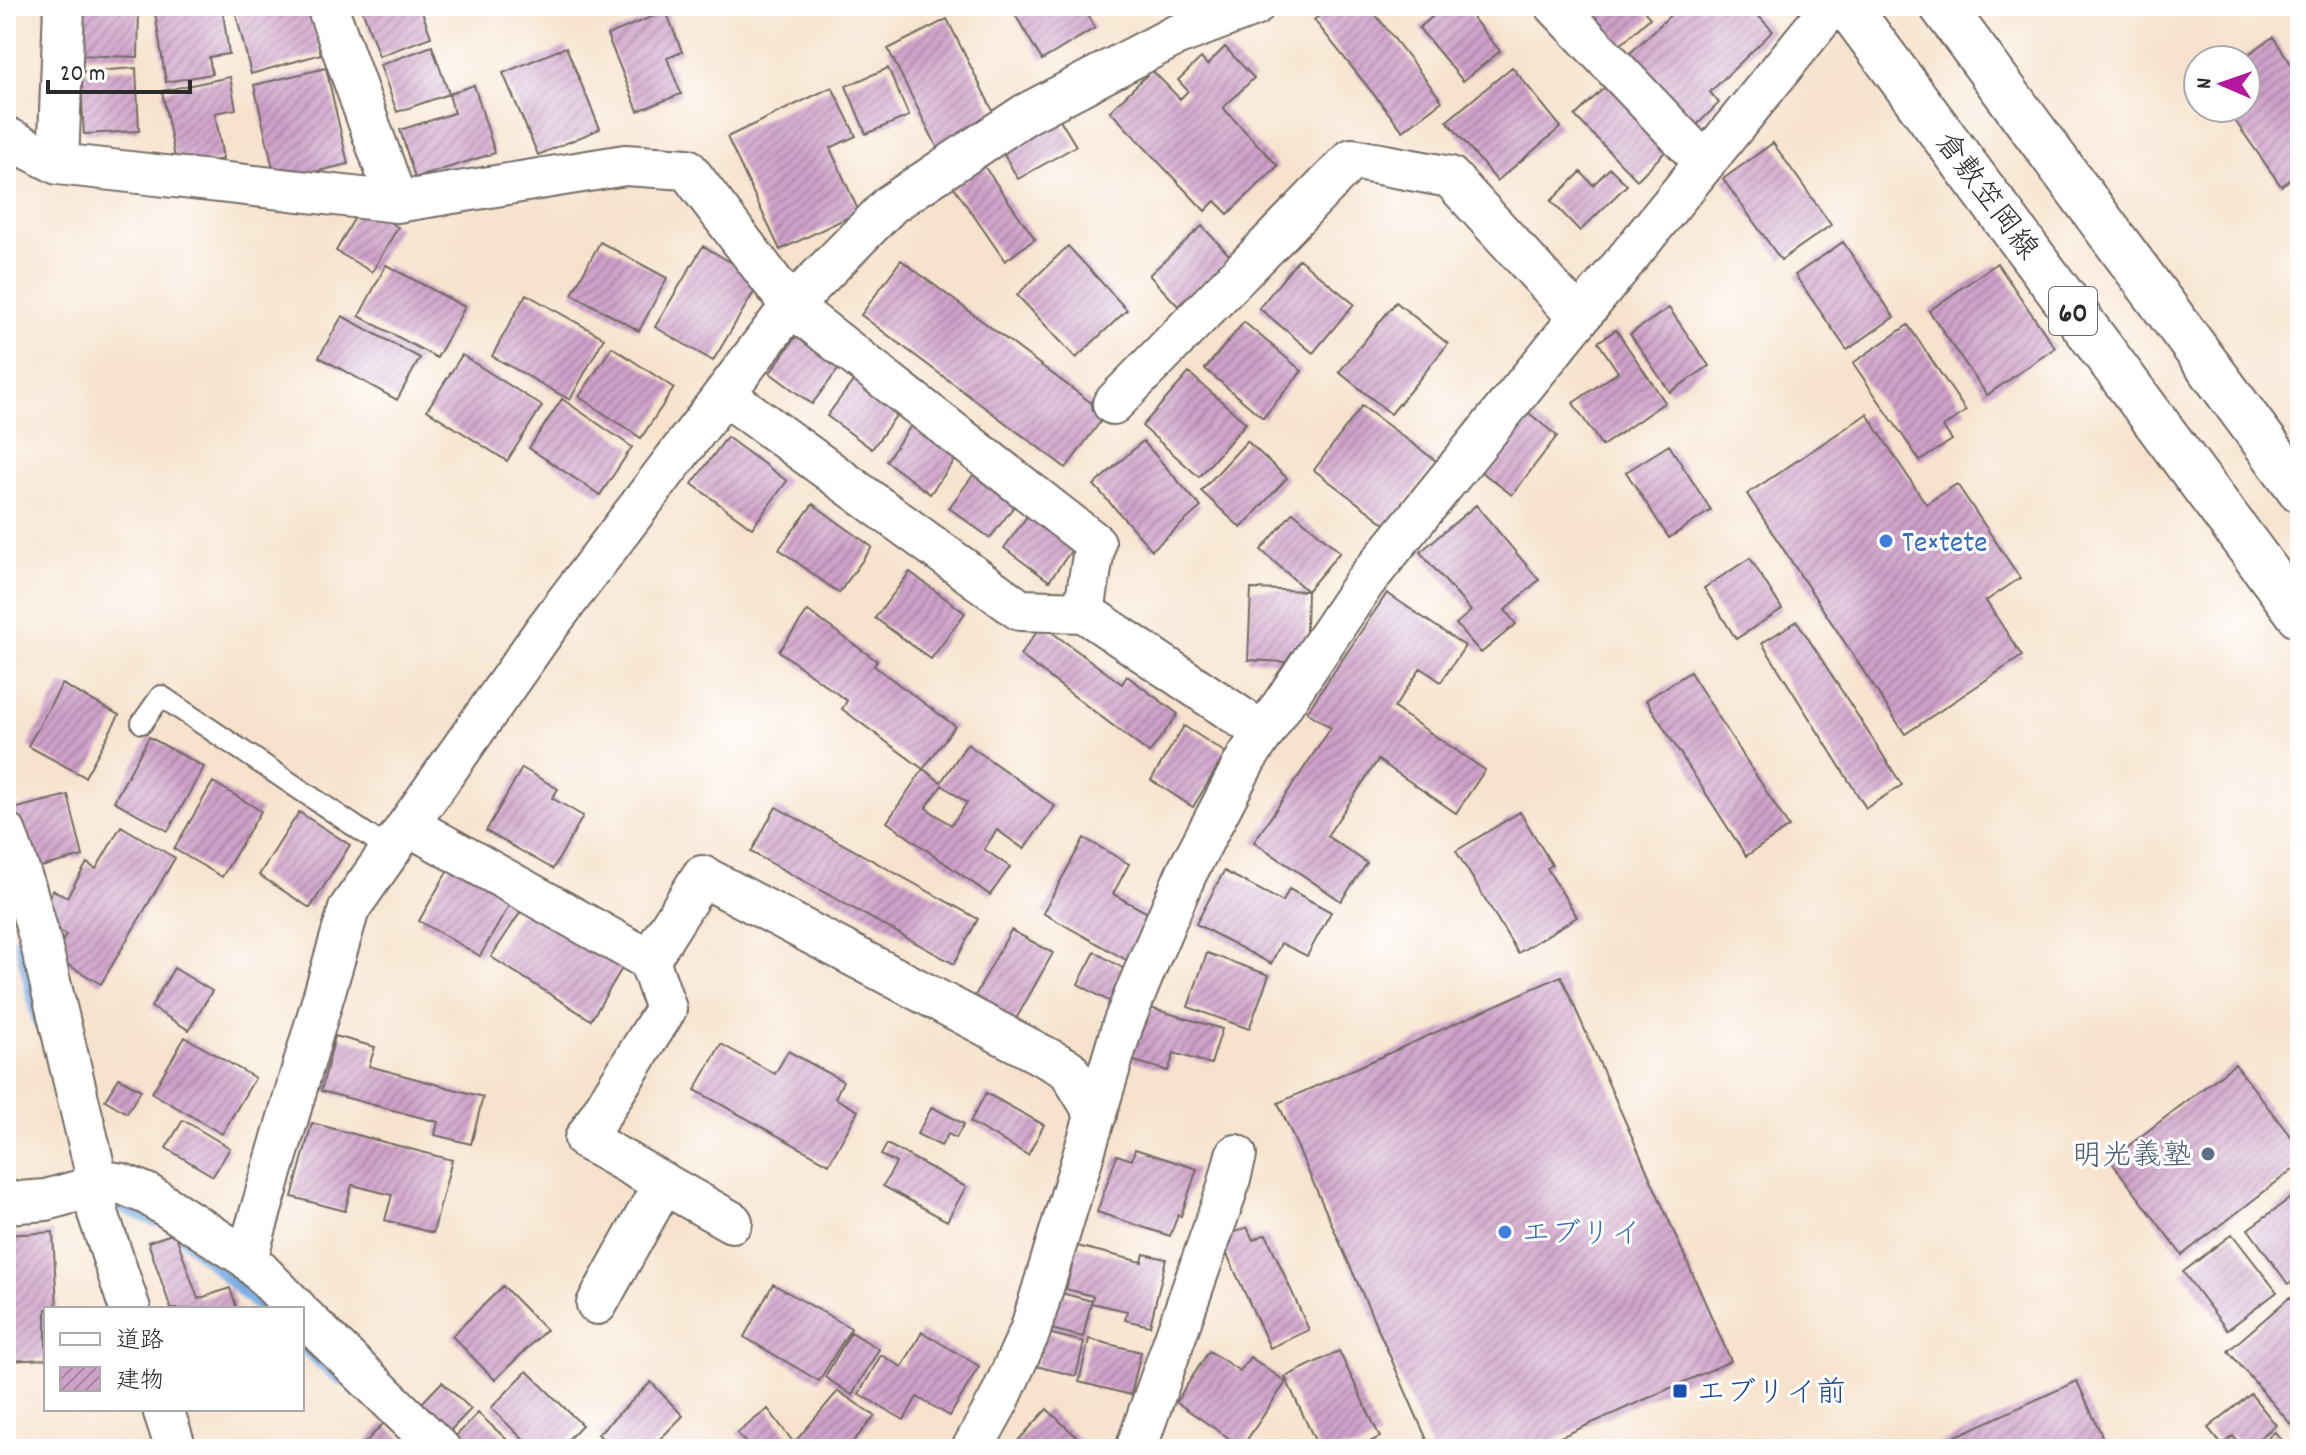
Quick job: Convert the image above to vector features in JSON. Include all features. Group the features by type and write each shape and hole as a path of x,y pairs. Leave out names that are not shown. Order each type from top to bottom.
{"main road":[{"name":"倉敷笠岡線","path":"1847,6 2300,616"},
{"name":"60","path":"1942,6 2296,471"}],"street":[{"path":"58,164 64,6"},
{"path":"327,6 397,202"},
{"path":"247,1258 349,909 545,630 791,306 891,204 1024,115 1175,36 1254,6"},
{"path":"1556,6 1704,162"},
{"path":"972,1449 999,1400 1030,1331 1123,1024 1186,874 1246,759 1364,583 1832,6"},
{"path":"6,137 58,164 397,202 625,165 687,169 791,306 1095,543 1084,612"},
{"path":"1113,404 1352,159 1450,177 1578,317"},
{"path":"724,394 1020,610 1084,612 1264,733"},
{"path":"6,833 26,890 21,937 98,1184 98,1213 129,1307"},
{"path":"399,837 649,960 666,1009 585,1139 732,1222"},
{"path":"649,960 702,876 1068,1069 1096,1115"},
{"path":"1140,1449 1138,1443 1227,1190 1236,1155"},
{"path":"6,1203 46,1200 110,1182 122,1184 147,1194 247,1258 295,1307"},
{"path":"597,1304 664,1183"},
{"path":"304,1317 440,1449"},
{"path":"164,1411 176,1449"}],"lane":[{"path":"142,723 161,696 399,837"}],"building":[{"path":"75,6 139,6 138,57 74,55"},
{"path":"154,6 222,6 229,54 209,57 212,74 166,82"},
{"path":"234,6 308,6 321,54 251,74"},
{"path":"361,6 420,6 431,37 379,56"},
{"path":"1010,6 1082,6 1095,28 1042,60"},
{"path":"1331,6 1369,6 1442,101 1403,131 1314,20"},
{"path":"1445,6 1463,6 1500,51 1463,81 1419,28"},
{"path":"1579,6 1640,6 1650,18 1617,48"},
{"path":"1680,6 1749,6 1773,31 1710,92 1719,103 1695,127 1627,56"},
{"path":"666,11 682,52 667,58 681,94 638,111 607,35"},
{"path":"947,19 997,119 938,149 888,49"},
{"path":"6,27 10,27 9,69 6,69"},
{"path":"2273,37 2300,77 2300,172 2281,186 2237,124 2262,124 2262,45"},
{"path":"432,46 449,94 397,112 380,65"},
{"path":"566,47 600,129 538,155 503,73"},
{"path":"1225,47 1254,78 1223,108 1278,166 1228,214 1215,201 1205,211 1110,111 1152,70 1180,99 1188,91 1178,80 1201,58 1207,65"},
{"path":"1512,67 1561,127 1497,181 1447,121"},
{"path":"136,68 139,131 84,134 80,72"},
{"path":"326,68 348,164 276,181 254,85"},
{"path":"888,68 909,116 866,134 846,86"},
{"path":"230,77 236,109 215,113 223,159 177,168 162,91"},
{"path":"1612,80 1673,144 1637,180 1575,116"},
{"path":"474,85 495,153 415,178 400,130 454,113 449,94"},
{"path":"832,87 856,136 830,148 859,212 780,250 727,137"},
{"path":"1059,118 1076,146 1018,179 1002,151"},
{"path":"1773,143 1831,225 1781,260 1723,179"},
{"path":"984,166 1035,239 1005,261 954,187"},
{"path":"1610,168 1627,185 1580,231 1551,201 1581,172 1593,185"},
{"path":"361,206 398,227 372,272 336,251"},
{"path":"1202,226 1231,257 1178,306 1149,275"},
{"path":"600,242 667,278 639,331 572,294"},
{"path":"1843,242 1894,317 1847,350 1795,275"},
{"path":"703,246 761,280 713,361 655,327"},
{"path":"1068,246 1127,310 1076,358 1017,295"},
{"path":"1299,259 1354,304 1313,353 1259,308"},
{"path":"901,260 1106,414 1066,468 861,315"},
{"path":"1997,263 2055,348 1987,395 1929,311"},
{"path":"386,265 465,307 437,358 359,316"},
{"path":"526,294 604,338 570,400 492,356"},
{"path":"1396,302 1448,344 1391,414 1339,372"},
{"path":"1669,308 1709,366 1670,392 1630,334"},
{"path":"342,316 420,358 397,400 319,357"},
{"path":"1244,322 1302,371 1263,418 1205,369"},
{"path":"1908,325 1966,411 1943,427 1952,440 1920,461 1853,363"},
{"path":"1616,330 1665,402 1602,446 1573,403 1618,372 1598,342"},
{"path":"797,335 840,367 812,404 770,373"},
{"path":"612,347 674,388 641,438 579,397"},
{"path":"462,355 542,406 507,461 427,410"},
{"path":"1189,373 1246,423 1199,477 1142,426"},
{"path":"854,380 898,413 872,449 827,416"},
{"path":"562,399 632,447 600,495 529,448"},
{"path":"1362,406 1436,461 1388,526 1314,470"},
{"path":"1524,409 1557,436 1512,495 1479,470"},
{"name":"Te×tete","path":"1867,414 1926,504 1957,484 2020,578 1986,601 2022,656 1905,734 1747,494"},
{"path":"913,423 958,456 930,494 886,461"},
{"path":"727,437 787,481 752,528 692,484"},
{"path":"1143,441 1201,507 1152,550 1094,485"},
{"path":"1247,441 1287,478 1241,528 1201,491"},
{"path":"1669,445 1711,510 1669,538 1626,472"},
{"path":"977,470 1018,501 990,538 949,508"},
{"path":"813,504 872,547 839,593 779,549"},
{"path":"1476,505 1539,580 1505,610 1516,624 1481,653 1456,624 1471,611 1420,552"},
{"path":"1031,511 1076,544 1049,581 1004,548"},
{"path":"1293,512 1340,552 1307,591 1261,550"},
{"path":"1750,558 1782,609 1736,639 1704,588"},
{"path":"910,572 965,613 931,659 875,618"},
{"path":"1251,589 1307,591 1305,663 1248,660"},
{"path":"1387,593 1465,646 1441,682 1421,668 1394,708 1485,770 1456,813 1378,760 1327,836 1367,863 1341,901 1254,842 1331,728 1307,712"},
{"path":"808,611 877,661 874,666 955,726 923,769 842,709 847,701 779,651"},
{"path":"1797,621 1902,785 1866,808 1762,643"},
{"path":"1042,625 1122,684 1127,676 1178,714 1149,753 1020,655"},
{"path":"1690,672 1789,827 1746,856 1646,700"},
{"path":"62,684 119,715 85,777 28,746"},
{"path":"1184,726 1226,753 1193,807 1151,780"},
{"path":"149,737 204,767 168,831 114,801"},
{"path":"967,744 1055,806 1024,849 997,830 984,849 1010,867 990,895 887,822 923,769 941,782","holes":["942,785 967,803 951,825 926,808"]},
{"path":"522,768 558,789 552,798 583,816 553,869 486,831"},
{"path":"213,782 261,811 222,877 174,849"},
{"path":"68,795 83,856 29,870 13,809"},
{"path":"776,807 978,919 954,964 751,852"},
{"path":"299,812 350,845 310,908 259,875"},
{"path":"1520,812 1552,865 1547,868 1577,917 1518,953 1456,851"},
{"path":"121,826 175,858 101,984 53,956 66,935 49,925 54,915 42,908 53,890 67,897 87,863 96,869"},
{"path":"1084,838 1129,864 1113,894 1153,916 1128,961 1043,913"},
{"path":"456,856 518,890 480,956 419,921"},
{"path":"1224,871 1283,902 1289,889 1331,912 1307,956 1281,943 1271,964 1196,924"},
{"path":"522,910 550,928 554,922 624,965 591,1020 491,957"},
{"path":"1011,930 1053,953 1007,1035 966,1012"},
{"path":"1095,952 1131,973 1114,1004 1078,984"},
{"path":"1207,953 1269,975 1249,1029 1188,1007"},
{"path":"174,968 212,991 189,1030 151,1007"},
{"name":"エブリイ","path":"1561,976 1731,1361 1534,1449 1431,1449 1278,1103"},
{"path":"1147,1007 1222,1029 1211,1064 1174,1053 1168,1071 1131,1060"},
{"path":"335,1036 375,1047 369,1066 483,1097 471,1144 435,1135 438,1122 321,1091"},
{"path":"185,1037 255,1078 222,1134 152,1093"},
{"path":"721,1044 775,1074 788,1051 843,1081 835,1098 858,1111 829,1164 695,1090"},
{"name":"明光義塾","path":"2235,1064 2300,1149 2300,1164 2182,1255 2110,1160"},
{"path":"119,1078 141,1090 127,1113 105,1100"},
{"path":"986,1093 1044,1125 1028,1155 970,1122"},
{"path":"932,1107 964,1124 956,1138 948,1134 941,1146 917,1134"},
{"path":"183,1120 230,1148 213,1176 166,1148"},
{"path":"312,1123 452,1160 433,1233 385,1220 392,1195 352,1185 345,1211 292,1197"},
{"path":"887,1144 966,1187 947,1221 883,1186 896,1163 881,1155"},
{"path":"1135,1149 1197,1169 1181,1216 1178,1215 1170,1236 1097,1212 1117,1155 1132,1160"},
{"path":"2292,1197 2300,1208 2300,1276 2288,1284 2248,1229"},
{"path":"1247,1227 1253,1240 1266,1234 1309,1330 1270,1348 1220,1239"},
{"path":"53,1232 57,1307 44,1307 44,1359 6,1361 6,1235"},
{"path":"175,1233 198,1299 230,1288 236,1307 170,1307 148,1242"},
{"path":"2232,1234 2277,1292 2227,1330 2183,1272"},
{"path":"1077,1246 1142,1262 1144,1254 1166,1259 1150,1326 1125,1320 1127,1311 1091,1303 1083,1337 1047,1328 1057,1292 1092,1301 1093,1296 1066,1289"},
{"path":"773,1284 851,1328 819,1381 744,1337"},
{"path":"503,1286 546,1330 495,1380 452,1336"},
{"path":"2290,1297 2300,1308 2300,1435 2228,1351"},
{"path":"851,1332 879,1349 852,1395 825,1377"},
{"path":"922,1332 979,1366 950,1416 917,1397 904,1420 859,1394 881,1355 902,1367"},
{"path":"1044,1332 1084,1342 1076,1376 1036,1366"},
{"path":"1089,1339 1141,1352 1131,1395 1079,1382"},
{"path":"1209,1351 1240,1371 1250,1357 1286,1382 1242,1447 1176,1402"},
{"path":"1339,1351 1380,1437 1356,1449 1319,1449 1285,1377"},
{"path":"527,1371 582,1425 559,1449 533,1449 491,1408"},
{"path":"2077,1381 2108,1449 1928,1449"},
{"path":"442,1382 471,1409 447,1434 419,1406"},
{"path":"651,1382 683,1416 650,1449 613,1449 598,1434"},
{"path":"838,1391 875,1416 847,1449 742,1449 747,1444 737,1433 768,1409 794,1443"},
{"path":"2251,1394 2276,1425 2246,1449 2233,1436 2222,1445 2208,1428"},
{"path":"1047,1409 1081,1441 1074,1449 1016,1449 1013,1446"},
{"path":"478,1413 517,1449 462,1449 452,1440"},
{"path":"384,1423 401,1439 392,1449 359,1449"},
{"path":"2275,1432 2289,1449 2254,1449"}],"waterway":[{"path":"21,941 39,1022"},
{"path":"118,1204 155,1220"},
{"path":"186,1239 261,1307"},
{"path":"304,1347 340,1379"}],"place":[{"name":"Te×tete","path":"1886,541"},
{"name":"明光義塾","path":"2208,1154"},
{"name":"エブリイ","path":"1505,1232"},
{"name":"エブリイ前","path":"1680,1391"}]}
